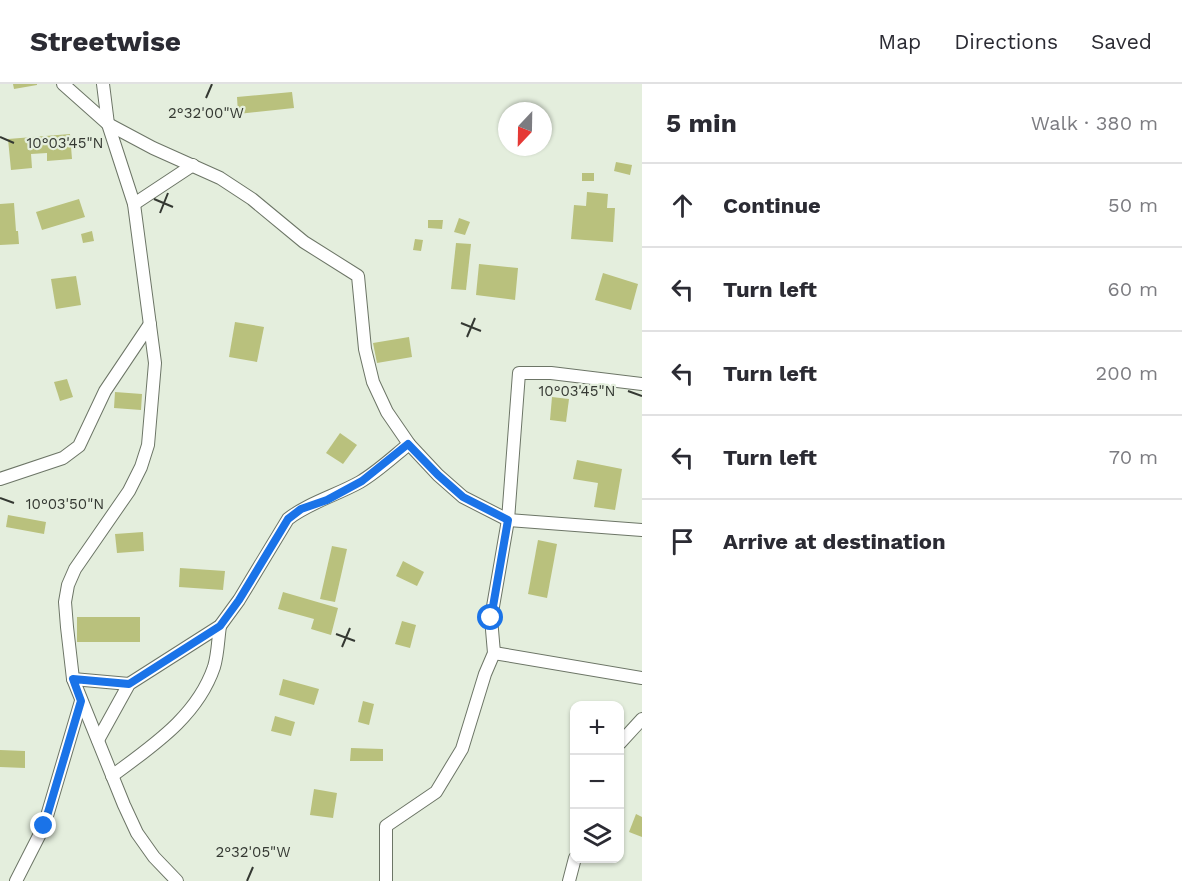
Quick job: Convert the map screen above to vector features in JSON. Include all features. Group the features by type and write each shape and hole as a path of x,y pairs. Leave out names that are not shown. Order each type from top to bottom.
{"street":[{"path":"63,84 108,123 153,148 220,178 252,199 304,242 358,276 365,349 373,382 387,412 408,444 463,497 508,520 642,530"},
{"path":"103,84 108,123 134,204 154,373 148,444 141,467 129,491 75,569 68,585 65,602 73,679 81,701 137,833 154,857 177,881"},
{"path":"134,204 193,165"},
{"path":"0,479 63,458 79,446 105,391 150,324"},
{"path":"386,881 386,826 436,792 462,749 484,674 494,654 491,618 508,520 519,373 551,373 642,384"},
{"path":"98,740 129,684 220,626 239,600 288,519 301,509 327,500 362,481 408,444"},
{"path":"112,776 185,717 207,686 215,664 220,626"},
{"path":"494,654 642,678"},
{"path":"73,679 129,684"},
{"path":"16,881 44,826 81,701"},
{"path":"624,739 642,719"},
{"path":"569,881 574,863"}],"building":[{"path":"13,84 37,84 37,85 14,89"},
{"path":"292,92 294,108 238,114 237,97"},
{"path":"70,134 72,159 47,161 47,153 31,154 32,168 11,170 8,139"},
{"path":"616,162 632,165 630,175 614,171"},
{"path":"582,173 594,173 594,181 582,181"},
{"path":"587,192 608,194 607,208 615,208 613,242 571,239 574,205 586,206"},
{"path":"79,199 85,217 42,230 36,212"},
{"path":"14,203 19,244 0,245 0,204"},
{"path":"459,218 470,222 465,235 454,232"},
{"path":"428,220 443,220 442,229 428,228"},
{"path":"92,231 94,241 83,243 81,234"},
{"path":"415,239 423,240 421,251 413,250"},
{"path":"456,243 471,244 466,290 451,289"},
{"path":"479,264 518,268 515,300 476,295"},
{"path":"603,273 638,284 631,310 595,300"},
{"path":"76,276 81,305 56,309 51,279"},
{"path":"235,322 264,327 257,362 229,357"},
{"path":"409,337 412,357 377,363 373,343"},
{"path":"67,379 73,397 60,401 54,382"},
{"path":"115,392 142,394 141,410 114,408"},
{"path":"552,397 569,399 566,422 550,420"},
{"path":"340,433 357,445 343,464 326,453"},
{"path":"577,460 622,469 615,510 594,507 598,483 573,479"},
{"path":"8,515 46,522 44,534 6,527"},
{"path":"143,532 144,551 117,553 115,534"},
{"path":"538,540 557,544 547,598 528,594"},
{"path":"332,546 347,549 335,602 320,599"},
{"path":"403,561 424,572 417,586 396,576"},
{"path":"180,568 225,571 223,590 179,587"},
{"path":"283,592 338,608 331,635 311,629 314,619 278,609"},
{"path":"77,617 140,617 140,642 77,642"},
{"path":"402,621 416,625 410,648 395,644"},
{"path":"283,679 319,689 314,705 279,695"},
{"path":"363,701 374,704 369,725 358,722"},
{"path":"275,716 295,722 291,736 271,731"},
{"path":"351,748 383,749 383,761 350,761"},
{"path":"0,750 25,751 25,768 0,767"},
{"path":"314,789 337,793 333,818 310,815"},
{"path":"636,814 642,817 642,837 629,832"}],"route":[{"path":"44,826 81,701 73,679 129,684 220,626 239,600 288,519 301,509 327,500 362,481 408,444 463,497 508,520 491,618"}]}
